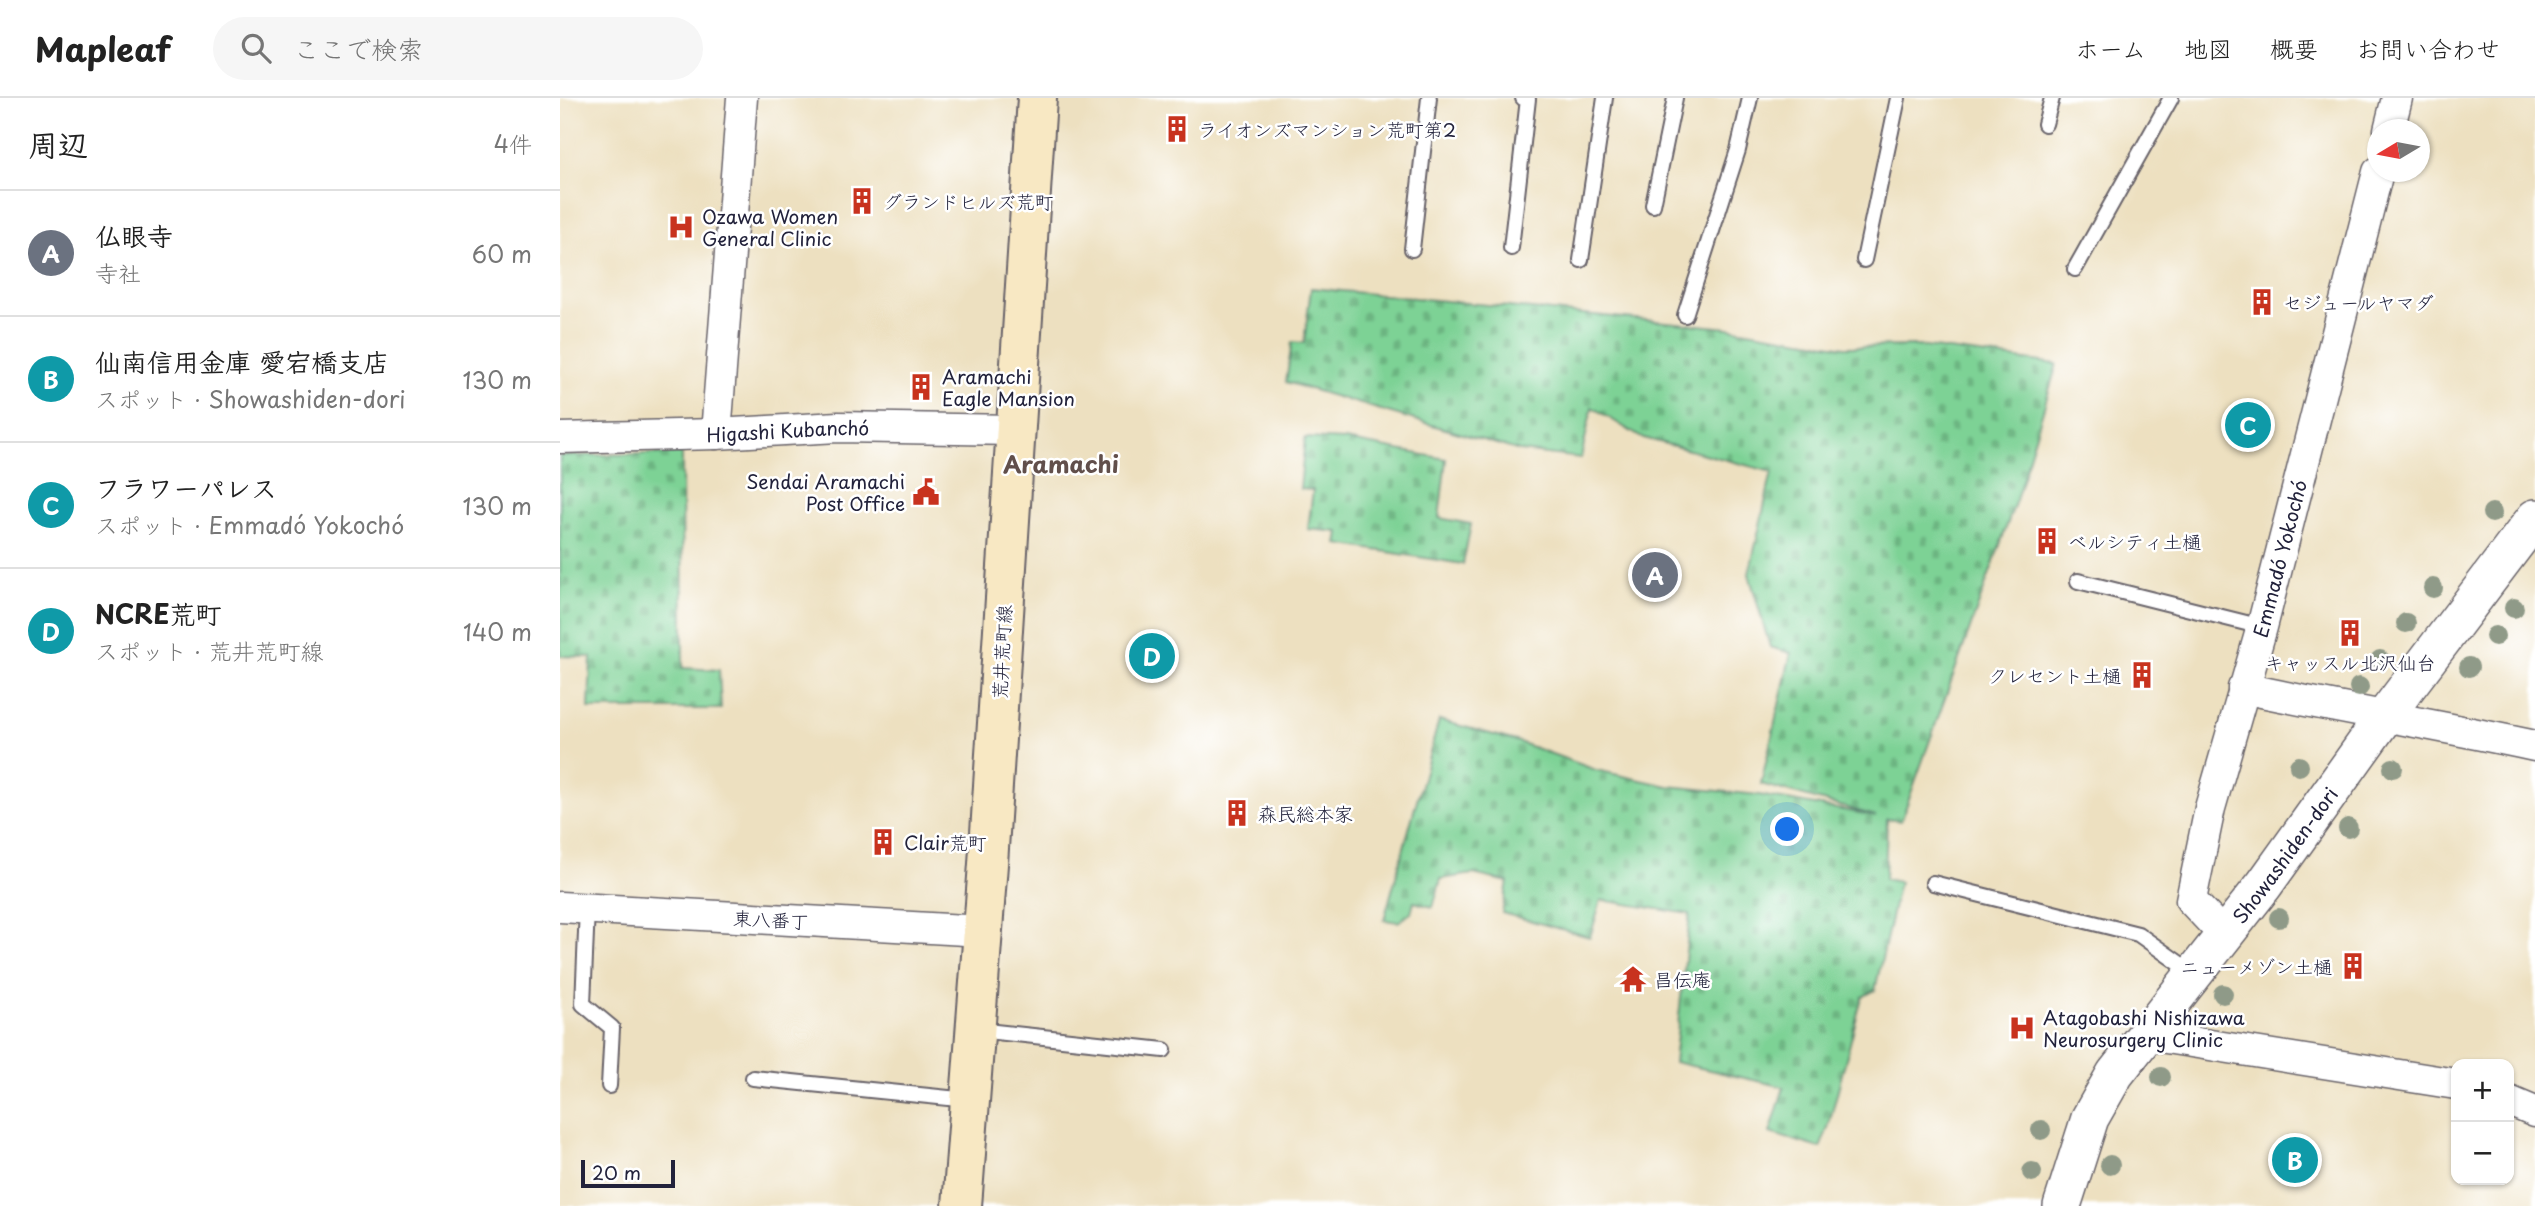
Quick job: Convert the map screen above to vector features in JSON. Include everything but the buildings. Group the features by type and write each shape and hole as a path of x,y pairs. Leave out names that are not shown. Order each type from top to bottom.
{"main road":[{"name":"荒井荒町線","path":"962,1206 983,931 1037,98"}],"street":[{"path":"716,434 742,98"},
{"path":"2392,119 2397,98"},
{"name":"Emmadó Yokochó","path":"2224,935 2191,900 2210,808 2262,627 2375,182"},
{"name":"Higashi Kubanchó","path":"560,438 838,428 1014,429"},
{"name":"Showashiden-dori","path":"2062,1206 2090,1118 2115,1074 2264,885 2385,716 2535,518"},
{"path":"2243,688 2339,709 2437,724 2535,746"},
{"name":"東八番丁","path":"574,908 983,931"},
{"path":"2147,1035 2451,1083"},
{"path":"2514,1103 2535,1112"}],"lane":[{"path":"1412,249 1429,98"},
{"path":"1511,248 1528,99 1523,98"},
{"path":"1581,260 1605,98"},
{"path":"1653,205 1675,98"},
{"path":"1685,315 1738,150 1749,98"},
{"path":"1864,260 1898,98"},
{"path":"2045,124 2052,98"},
{"path":"2075,269 2171,98"},
{"path":"2078,581 2262,627"},
{"path":"1933,883 2138,934 2193,974"},
{"path":"574,908 583,1004 612,1028 609,1086"},
{"path":"976,1030 1164,1051"},
{"path":"753,1078 970,1100"}],"green space":[{"path":"1311,288 1729,328 1845,347 1918,346 2057,364 2016,500 1901,821 1887,819 1885,879 1899,882 1875,990 1862,997 1828,1128 1820,1148 1770,1133 1784,1087 1674,1062 1690,914 1601,900 1590,937 1502,913 1508,882 1473,874 1441,879 1433,907 1414,902 1411,913 1398,922 1384,920 1439,720 1516,741 1596,770 1668,786 1759,795 1876,816 1761,784 1791,653 1770,647 1749,574 1772,472 1640,437 1592,407 1581,458 1520,451 1286,382 1292,342 1304,343"},
{"path":"1305,438 1345,440 1446,459 1439,518 1471,524 1463,564 1337,544 1339,532 1308,529 1313,490 1300,489"},
{"path":"682,453 683,668 719,670 721,709 589,709 591,657 560,656 560,456"}],"place":[{"name":"ライオンズマンション荒町第2","path":"1177,129"},
{"name":"グランドヒルズ荒町","path":"862,201"},
{"name":"Ozawa Women General Clinic","path":"681,227"},
{"name":"セジュールヤマダ","path":"2262,302"},
{"name":"Aramachi Eagle Mansion","path":"921,387"},
{"name":"フラワーパレス","path":"2248,425"},
{"name":"Sendai Aramachi Post Office","path":"926,492"},
{"name":"ベルシティ土樋","path":"2047,541"},
{"name":"仏眼寺","path":"1655,575"},
{"name":"キャッスル北沢仙台","path":"2350,633"},
{"name":"NCRE荒町","path":"1152,656"},
{"name":"クレセント土樋","path":"2142,675"},
{"name":"森民総本家","path":"1237,813"},
{"name":"Clair荒町","path":"883,842"},
{"name":"ニューメゾン土樋","path":"2353,966"},
{"name":"昌伝庵","path":"1633,979"},
{"name":"Atagobashi Nishizawa Neurosurgery Clinic","path":"2022,1028"},
{"name":"仙南信用金庫 愛宕橋支店","path":"2295,1160"}],"district":[{"name":"Aramachi","path":"1061,463"}]}
